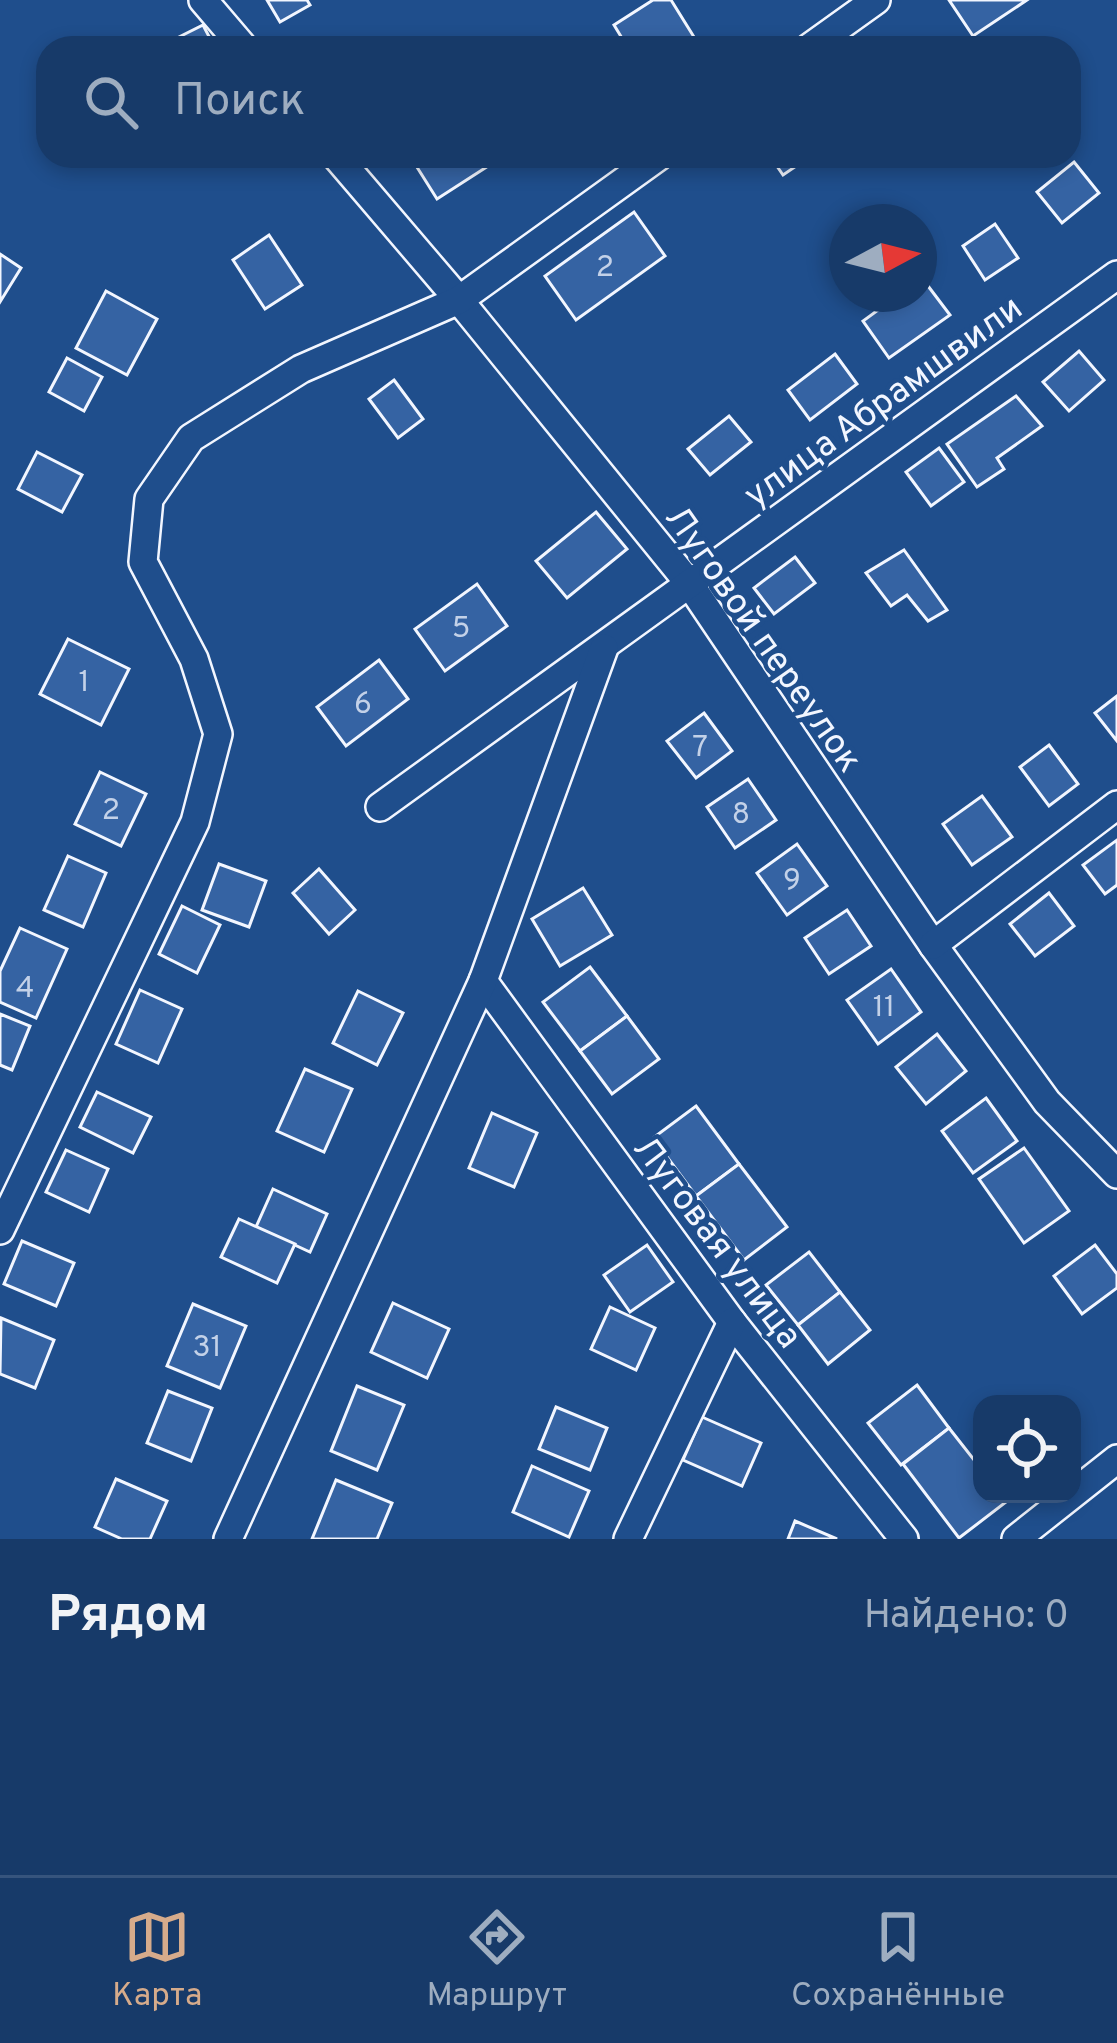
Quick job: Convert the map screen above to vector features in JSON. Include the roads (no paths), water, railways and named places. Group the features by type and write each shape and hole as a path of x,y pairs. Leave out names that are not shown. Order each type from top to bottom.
{"street":[{"path":"826,36 876,0"},
{"path":"206,1 234,36"},
{"name":"Луговой переулок","path":"346,168 689,583 933,945 1047,1102 1117,1174"},
{"path":"0,1230 195,822 218,734 194,659 143,562 149,499 191,438 301,369 459,300 642,168"},
{"name":"улица Абрамшвили","path":"380,807 1117,275"},
{"path":"228,1539 483,981 604,648"},
{"path":"933,945 1117,805"},
{"name":"Луговая улица","path":"483,981 732,1322 904,1539"},
{"path":"628,1539 732,1322"},
{"path":"1016,1539 1117,1459"}]}
